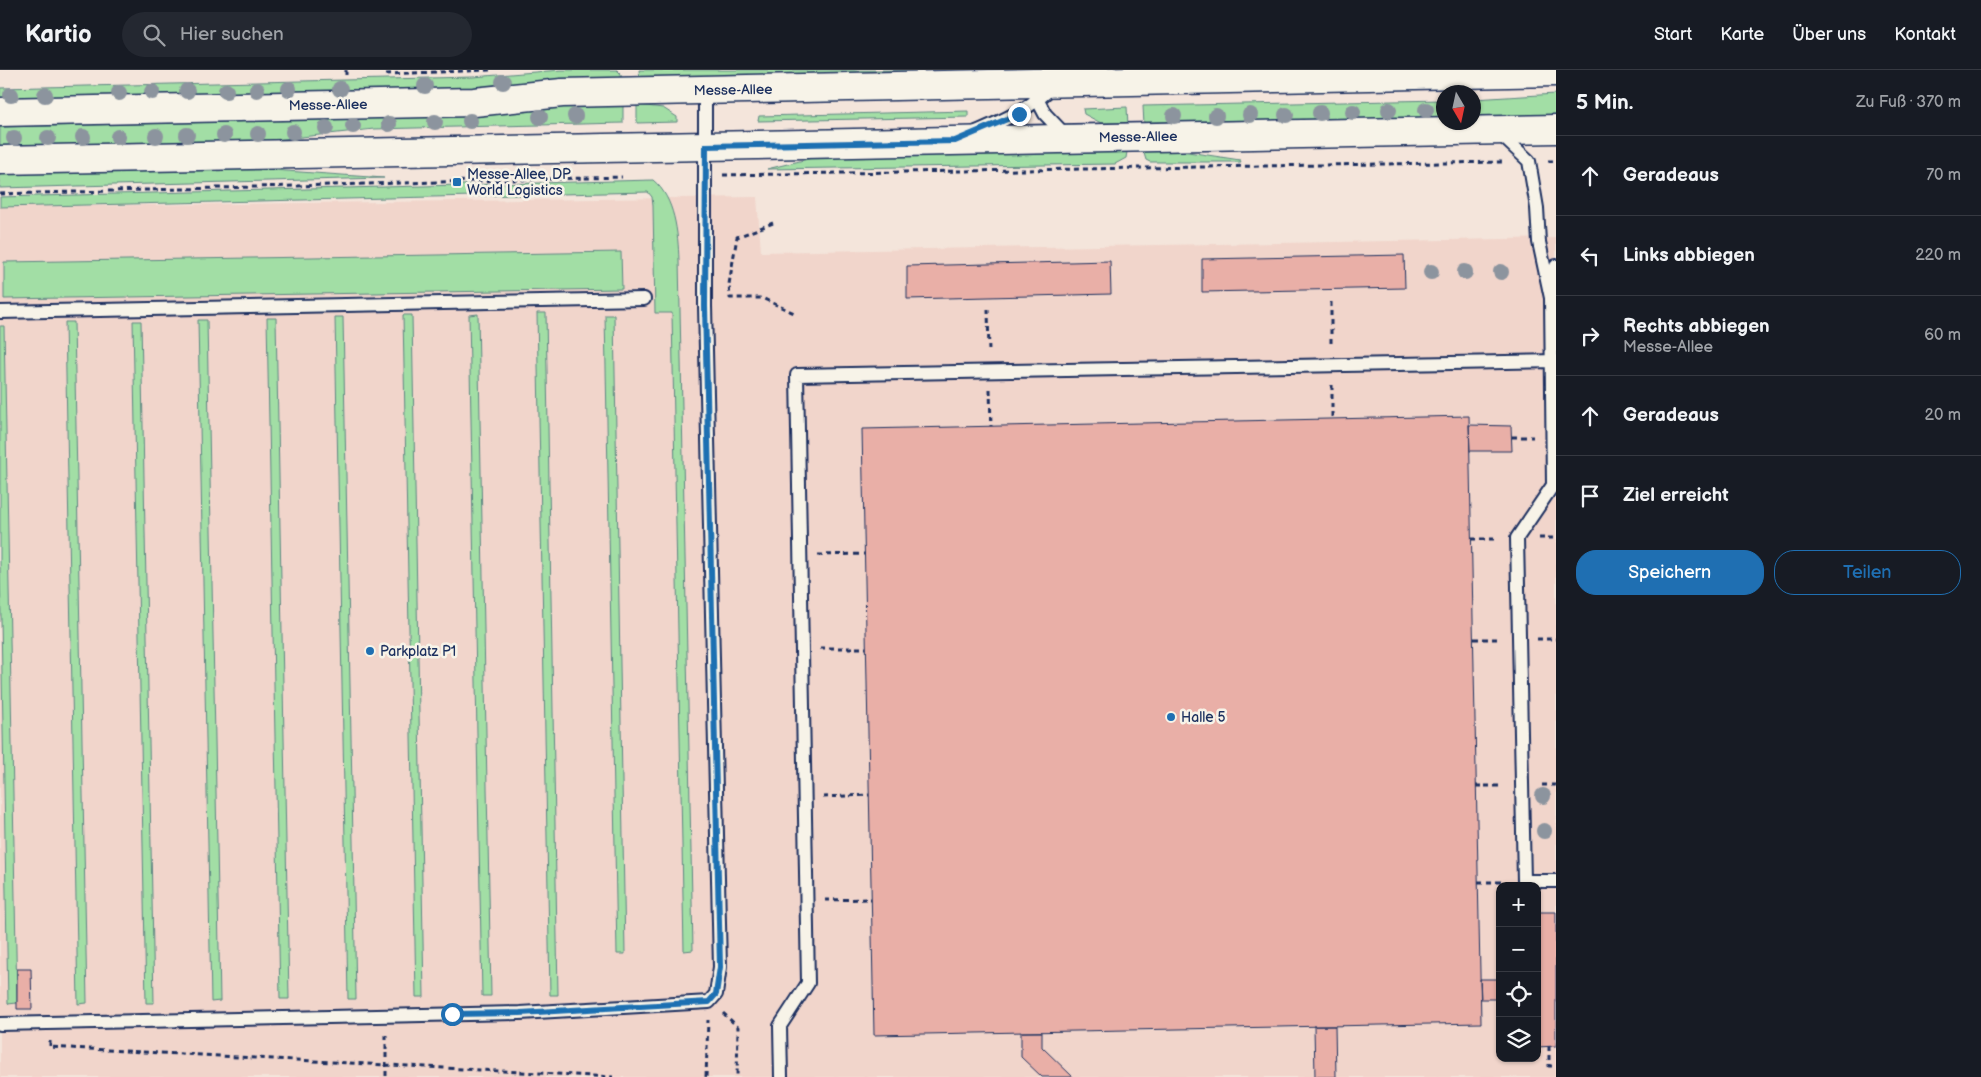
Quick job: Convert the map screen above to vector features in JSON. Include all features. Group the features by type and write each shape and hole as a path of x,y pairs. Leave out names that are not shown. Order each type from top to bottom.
{"main road":[{"name":"Messe-Allee","path":"0,112 474,102 562,93 778,89 994,77 1043,82 1115,76 1556,72"},
{"name":"Messe-Allee","path":"0,160 1556,129"}],"lane":[{"path":"1043,82 1045,114 1068,138"},
{"path":"955,141 1019,114 1043,82"},
{"path":"0,1024 520,1013 709,1002 716,994 720,967 705,306 705,90"},
{"path":"1496,130 1529,161 1537,208 1539,242 1551,298 1554,361 1555,487 1517,538 1524,881 1556,881"},
{"path":"1551,298 1556,266"},
{"path":"0,312 644,299"},
{"path":"781,1077 780,1026 808,983 797,375 1554,361"}],"path":[{"path":"346,70 346,76"},
{"path":"706,176 1556,160"},
{"path":"0,194 632,177"},
{"path":"773,223 737,237 730,284 730,298 762,298 794,313"},
{"path":"800,556 865,554"},
{"path":"802,648 866,648"},
{"path":"805,797 870,795"},
{"path":"1478,882 1524,881"},
{"path":"806,901 872,899"},
{"path":"706,1077 709,1002"},
{"path":"386,1016 386,1077"},
{"path":"50,1023 50,1047 613,1077"},
{"path":"737,1077 738,1026"},
{"path":"1548,1046 1549,1066 1556,1066"}],"shaded area":[{"path":"757,197 761,252 1556,238 1556,1077 0,1077 0,207"}],"green space":[{"path":"560,70 617,70 621,74 622,80 473,90 0,101 0,88 473,77"},
{"path":"639,70 955,70 935,74 640,79"},
{"path":"1556,94 1556,117 1481,118 1481,99"},
{"path":"1436,100 1436,119 1144,125 1143,106"},
{"path":"623,105 623,123 374,129 256,142 0,147 0,127 483,116 549,107"},
{"path":"637,105 663,108 677,117 677,122 637,123"},
{"path":"1127,107 1128,126 1101,123 1084,114 1083,109"},
{"path":"968,111 968,117 758,121 759,116"},
{"path":"1143,150 1188,152 1240,160 1241,162 1150,162 1146,160"},
{"path":"1127,152 1126,158 1115,164 767,169 812,158"},
{"path":"244,168 384,178 0,188 0,173"},
{"path":"653,180 660,187 671,206 678,239 679,260 693,950 684,951 672,313 655,313 653,206 652,197 648,192 0,207 0,197"},
{"path":"621,252 622,289 4,299 4,262"},
{"path":"537,313 546,313 558,995 550,995"},
{"path":"478,314 491,996 482,996 469,315"},
{"path":"403,315 412,315 424,997 416,997"},
{"path":"605,315 614,315 625,954 617,954"},
{"path":"335,317 343,317 356,999 348,999"},
{"path":"267,318 276,318 289,999 280,999"},
{"path":"198,320 207,320 220,1001 211,1002"},
{"path":"133,321 141,321 154,1003 146,1003"},
{"path":"65,322 74,322 87,1003 78,1004"},
{"path":"0,326 4,326 17,1003 8,1004 0,563"}],"building":[{"path":"1404,255 1405,288 1202,292 1202,259"},
{"path":"1110,261 1111,294 907,299 907,266"},
{"name":"Halle 5","path":"1469,416 1481,1023 874,1035 862,429"},
{"path":"1469,425 1511,426 1512,451 1470,451"},
{"path":"1541,912 1556,912 1556,1046 1541,1047"},
{"path":"17,969 31,969 32,1009 17,1009"},
{"path":"1480,979 1496,979 1496,999 1481,999"},
{"path":"1314,1026 1335,1026 1336,1077 1315,1077"},
{"path":"1021,1032 1042,1032 1042,1047 1073,1077 1042,1077 1021,1057"}],"place":[{"name":"Messe-Allee, DP World Logistics","path":"457,182"},
{"name":"Parkplatz P1","path":"370,651"},
{"name":"Halle 5","path":"1171,717"}],"route":[{"path":"452,1014 520,1013 709,1002 716,994 720,967 705,306 706,146 955,141 1019,114"}]}
